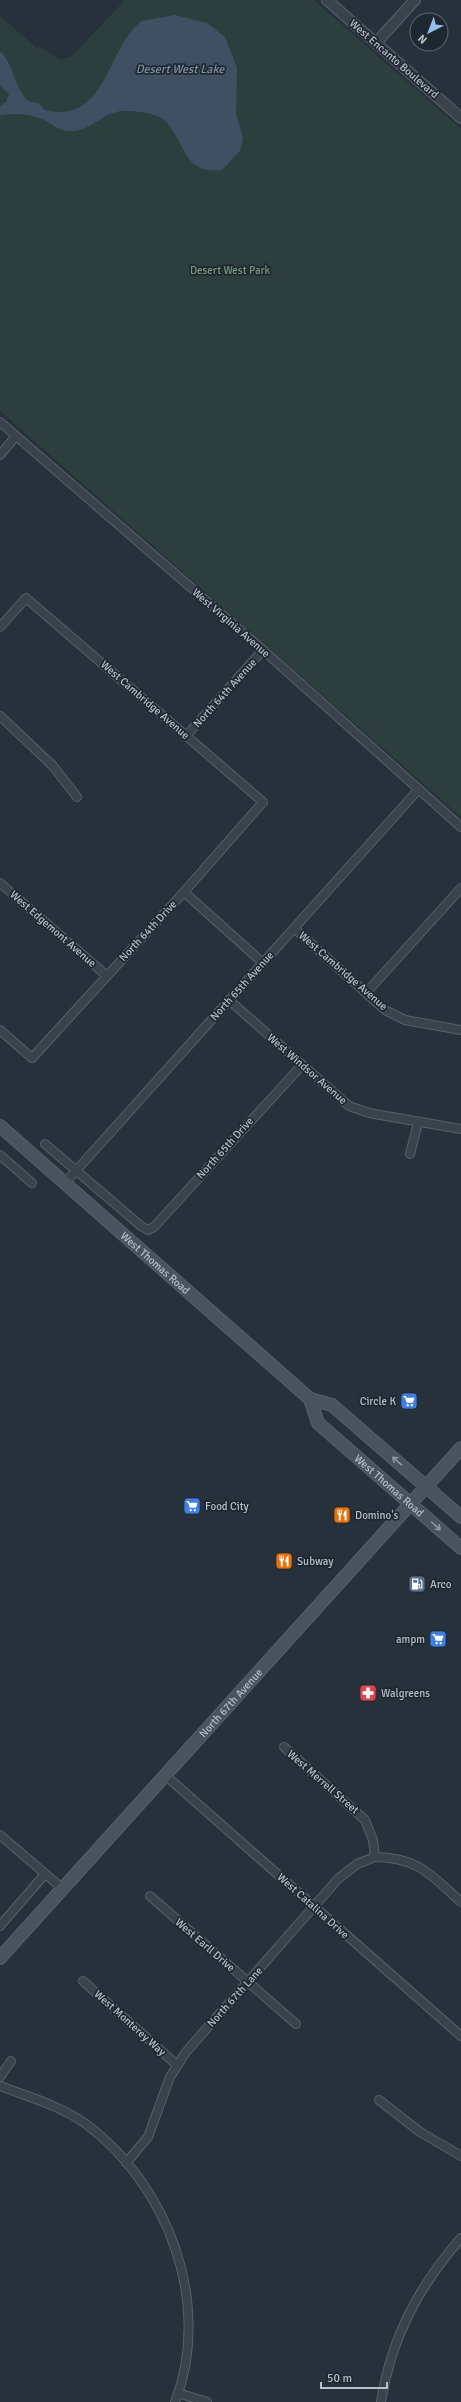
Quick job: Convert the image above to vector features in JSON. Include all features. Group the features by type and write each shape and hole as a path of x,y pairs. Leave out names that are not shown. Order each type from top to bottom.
{"main road":[{"name":"West Thomas Road","path":"0,1126 310,1399 332,1405 461,1517"},
{"name":"West Thomas Road","path":"310,1399 318,1423 461,1548"},
{"name":"North 67th Avenue","path":"0,1958 461,1448"}],"street":[{"name":"West Encanto Boulevard","path":"327,0 461,118"},
{"path":"376,43 415,0"},
{"name":"West Virginia Avenue","path":"0,422 263,650 461,827"},
{"path":"0,455 16,436"},
{"name":"West Cambridge Avenue","path":"0,627 26,598 263,802"},
{"name":"North 64th Avenue","path":"186,735 263,650"},
{"path":"0,716 53,766 77,797"},
{"name":"North 65th Avenue","path":"65,1183 419,789"},
{"name":"North 64th Drive","path":"0,1030 32,1058 184,892 263,802"},
{"name":"West Edgemont Avenue","path":"0,883 107,976"},
{"path":"366,993 461,888"},
{"path":"184,892 263,963"},
{"name":"West Cambridge Avenue","path":"294,928 385,1010 405,1020 461,1030"},
{"name":"West Windsor Avenue","path":"229,1000 349,1106 369,1113 418,1123 461,1129"},
{"name":"North 65th Drive","path":"148,1230 154,1227 302,1065"},
{"path":"410,1154 418,1123"},
{"name":"West Thomas Road","path":"45,1144 140,1226 148,1230"},
{"path":"0,1155 32,1183"},
{"name":"West Merrell Street","path":"284,1747 365,1820 373,1840 375,1857"},
{"name":"West Catalina Drive","path":"165,1775 461,2036"},
{"path":"0,1835 63,1889"},
{"path":"375,1857 392,1857 416,1864 425,1869 461,1902"},
{"name":"North 67th Lane","path":"126,2162 148,2137 164,2091 177,2064 314,1907 350,1869 366,1859 375,1857"},
{"path":"0,1926 46,1874"},
{"name":"West Earll Drive","path":"150,1896 296,2024"},
{"name":"West Monterey Way","path":"83,1981 177,2064"},
{"path":"0,2077 11,2061"},
{"path":"0,2086 68,2113 86,2124 126,2162 143,2183 161,2214 181,2264 187,2310 187,2346 175,2402"},
{"path":"379,2100 420,2132 461,2156"},
{"path":"381,2402 387,2372 398,2338 412,2306 434,2270 461,2238"},
{"path":"178,2393 207,2402"}],"green space":[{"name":"Desert West Park","path":"125,0 314,0 461,129 461,817 0,411 0,16 37,48 39,46 60,60 71,57"}],"water":[{"name":"Desert West Lake","path":"175,15 207,23 225,37 237,68 236,113 243,138 240,151 222,170 210,170 195,165 189,159 171,128 158,116 140,112 117,112 109,114 89,126 67,131 59,129 42,119 32,116 16,114 0,115 0,106 6,102 9,94 0,85 0,51 5,57 19,88 28,101 38,103 45,110 61,112 75,109 86,103 95,94 126,38 141,21"}],"place":[{"name":"Circle K","path":"409,1401"},
{"name":"Food City","path":"192,1506"},
{"name":"Domino's","path":"342,1515"},
{"name":"Subway","path":"284,1561"},
{"name":"Arco","path":"417,1584"},
{"name":"ampm","path":"438,1639"},
{"name":"Walgreens","path":"368,1693"}]}
